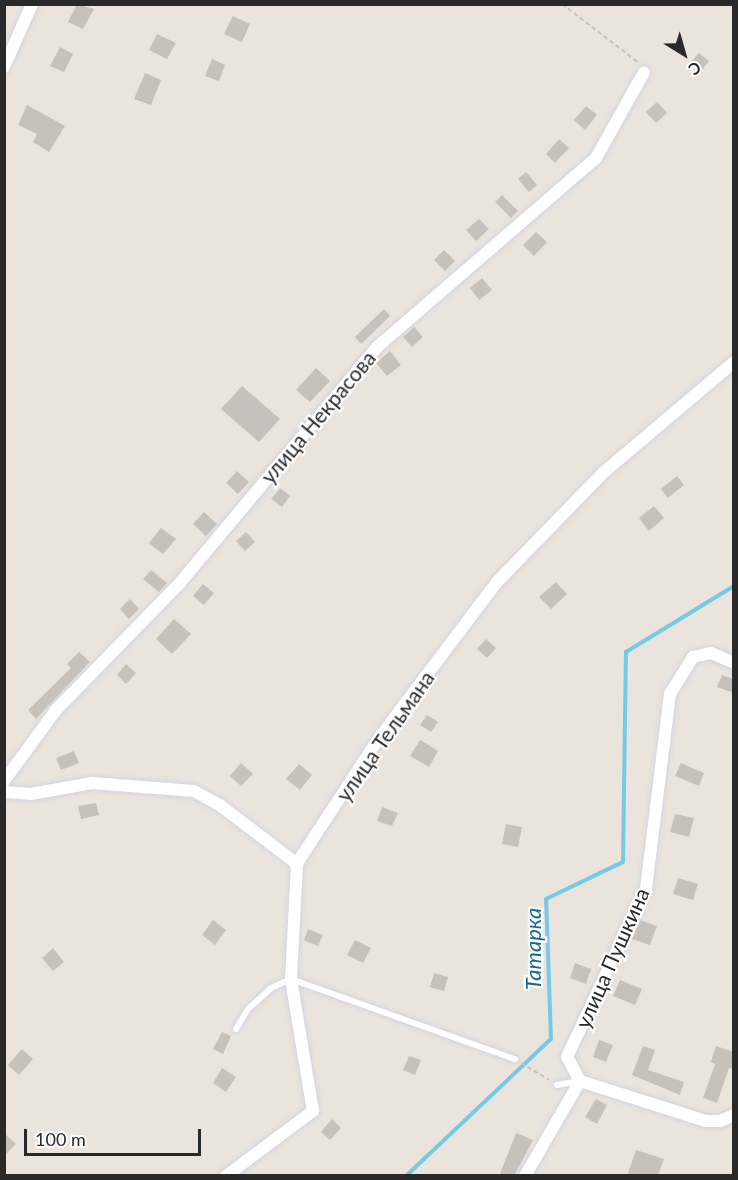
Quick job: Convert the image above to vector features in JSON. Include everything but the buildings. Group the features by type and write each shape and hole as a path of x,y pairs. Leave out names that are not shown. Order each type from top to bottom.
{"street":[{"path":"4,67 32,4"},
{"name":"улица Некрасова","path":"4,781 56,710 179,584 378,346 596,158 644,72"},
{"name":"улица Тельмана","path":"297,864 379,738 497,582 604,472 734,362"},
{"name":"улица Пушкина","path":"580,1081 567,1057 646,889 670,694 693,657 711,653 734,663"},
{"path":"4,792 32,794 92,783 194,791 221,806 297,864 291,979 313,1111 226,1176"},
{"path":"525,1176 580,1081 706,1121 720,1121 734,1115"}],"lane":[{"path":"236,1029 248,1009 271,987 291,979 515,1059"},
{"path":"557,1085 580,1081"}],"path":[{"path":"562,4 639,64 644,72"},
{"path":"515,1059 557,1085"}],"waterway":[{"name":"Татарка","path":"406,1176 551,1039 546,899 623,862 626,652 734,586"}]}
